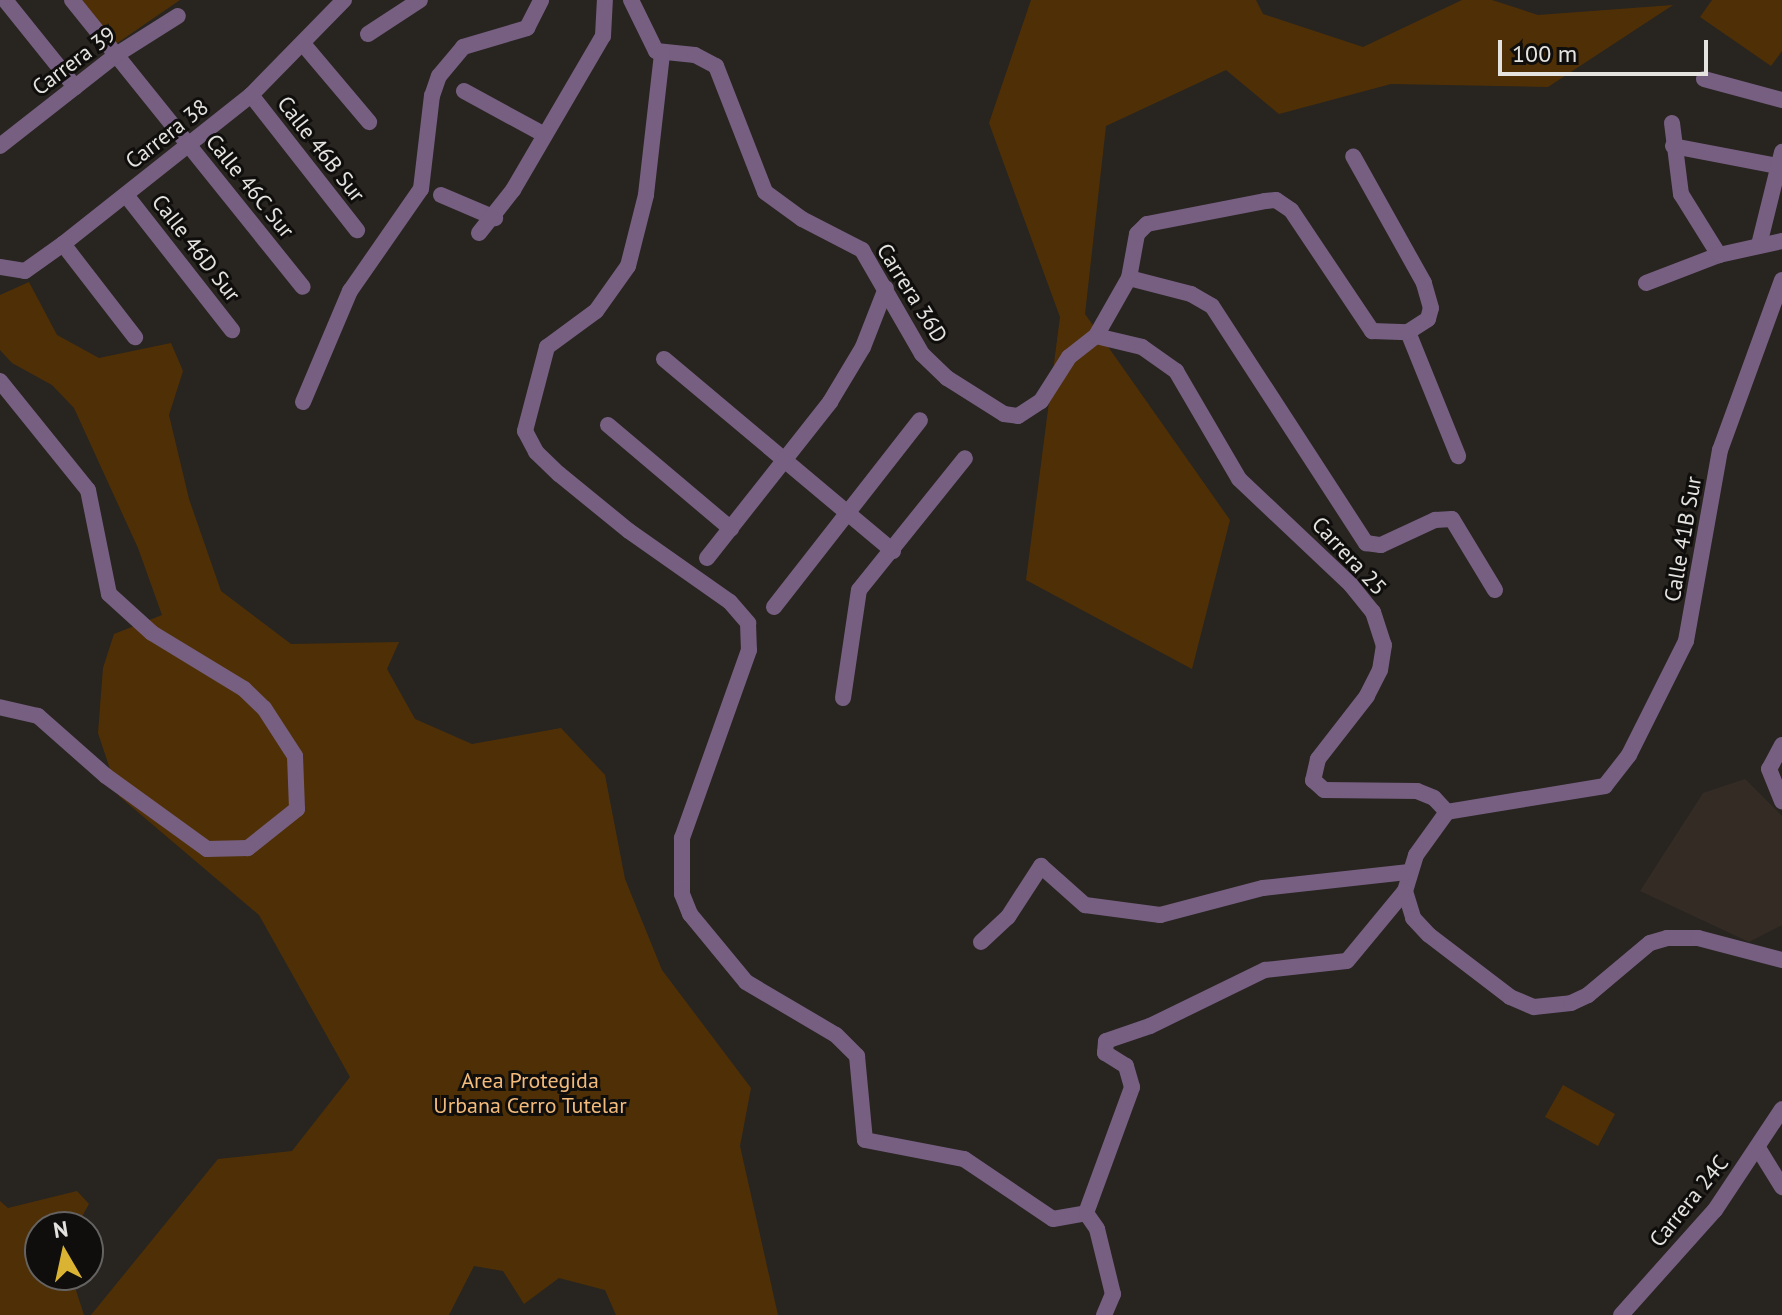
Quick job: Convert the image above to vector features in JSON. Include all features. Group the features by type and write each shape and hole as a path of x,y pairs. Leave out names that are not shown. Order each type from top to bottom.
{"street":[{"path":"5,0 75,87"},
{"name":"Calle 46C Sur","path":"72,0 303,287"},
{"name":"Carrera 38","path":"0,267 25,271 63,244 251,95 304,45 344,0"},
{"path":"368,34 420,0"},
{"path":"303,402 350,291 421,189 432,96 439,76 463,47 527,28 541,0"},
{"path":"479,233 495,218 603,36 605,0"},
{"path":"631,0 649,41 662,54 646,195 628,266 596,311 547,347 525,431 536,452 559,474 629,531 730,602 751,630 749,650 682,838 685,905 746,982 836,1035 857,1056 865,1140 964,1159 992,1173 1053,1219 1086,1213"},
{"name":"Carrera 39","path":"3,137 116,55 178,16"},
{"path":"304,45 369,122"},
{"name":"Carrera 36D","path":"662,54 695,55 716,66 765,192 791,212 862,250 931,364 1010,416 1027,413 1041,401 1069,357 1096,336"},
{"path":"1704,79 1782,100"},
{"path":"464,91 543,134"},
{"name":"Calle 46B Sur","path":"251,95 357,230"},
{"path":"1672,123 1681,194 1719,255"},
{"path":"1673,146 1780,159 1759,245"},
{"path":"1096,336 1129,278 1137,234 1147,224 1276,200 1291,210 1372,331 1408,332 1431,314 1429,295 1353,156"},
{"name":"Calle 46D Sur","path":"126,195 232,330"},
{"path":"441,195 495,218"},
{"path":"1646,283 1719,255 1782,241"},
{"path":"63,244 135,337"},
{"path":"1129,278 1191,294 1212,306 1366,543 1381,545 1435,520 1452,519 1495,590"},
{"name":"Calle 41B Sur","path":"1447,812 1598,788 1612,782 1629,755 1686,641 1720,450 1782,280"},
{"path":"707,558 783,463 848,374 886,288"},
{"path":"1408,332 1458,456"},
{"name":"Carrera 25","path":"1096,336 1142,347 1176,371 1239,479 1345,579 1373,612 1384,645 1380,670 1367,696 1318,759 1313,780 1324,790 1417,791 1434,798 1447,812"},
{"path":"664,359 783,463 893,551"},
{"path":"0,381 88,490 109,594 152,633 244,689 264,708 295,756 297,809 248,848 207,849 106,776 38,716 0,707"},
{"path":"774,607 920,420"},
{"path":"608,425 731,529"},
{"path":"843,698 853,603 965,458"},
{"path":"1782,745 1769,769 1782,802"},
{"path":"1086,1213 1125,1117 1132,1087 1126,1066 1105,1053 1106,1041 1150,1026 1265,970 1347,961 1405,891 1409,872 1447,812"},
{"path":"981,942 1008,917 1041,866 1085,905 1160,915 1275,886 1409,872"},
{"path":"1405,891 1413,918 1429,935 1523,1004 1544,1008 1571,1003 1630,958 1667,938 1698,938 1782,960"},
{"name":"Carrera 24C","path":"1621,1315 1715,1210 1782,1109"},
{"path":"1758,1148 1782,1187"},
{"path":"1086,1213 1097,1229 1113,1294 1104,1315"}],"shaded area":[{"path":"1745,779 1782,816 1782,925 1749,942 1640,891 1703,793"}],"green space":[{"path":"82,0 180,0 116,44"},
{"path":"1031,0 1256,0 1263,14 1363,47 1462,0 1492,0 1538,15 1673,5 1548,87 1391,84 1279,114 1226,70 1106,126 1085,314 1230,520 1192,669 1026,580 1060,317 989,123"},
{"path":"1712,0 1782,0 1782,51 1771,66 1700,17"},
{"name":"Area Protegida Urbana Cerro Tutelar","path":"29,282 57,335 99,358 171,343 183,371 169,415 189,499 221,591 291,644 399,642 387,669 415,719 472,744 561,728 605,775 625,879 662,970 751,1088 740,1146 778,1315 616,1315 605,1290 559,1278 524,1304 503,1271 474,1266 449,1315 91,1315 218,1159 292,1151 350,1077 259,915 119,796 98,733 103,668 114,634 162,615 138,548 74,408 52,385 12,363 0,350 0,295"},
{"path":"1563,1085 1615,1114 1598,1146 1545,1117"},
{"path":"77,1191 89,1204 85,1211 24,1211 24,1291 76,1291 84,1315 0,1315 0,1201 8,1208"}]}
